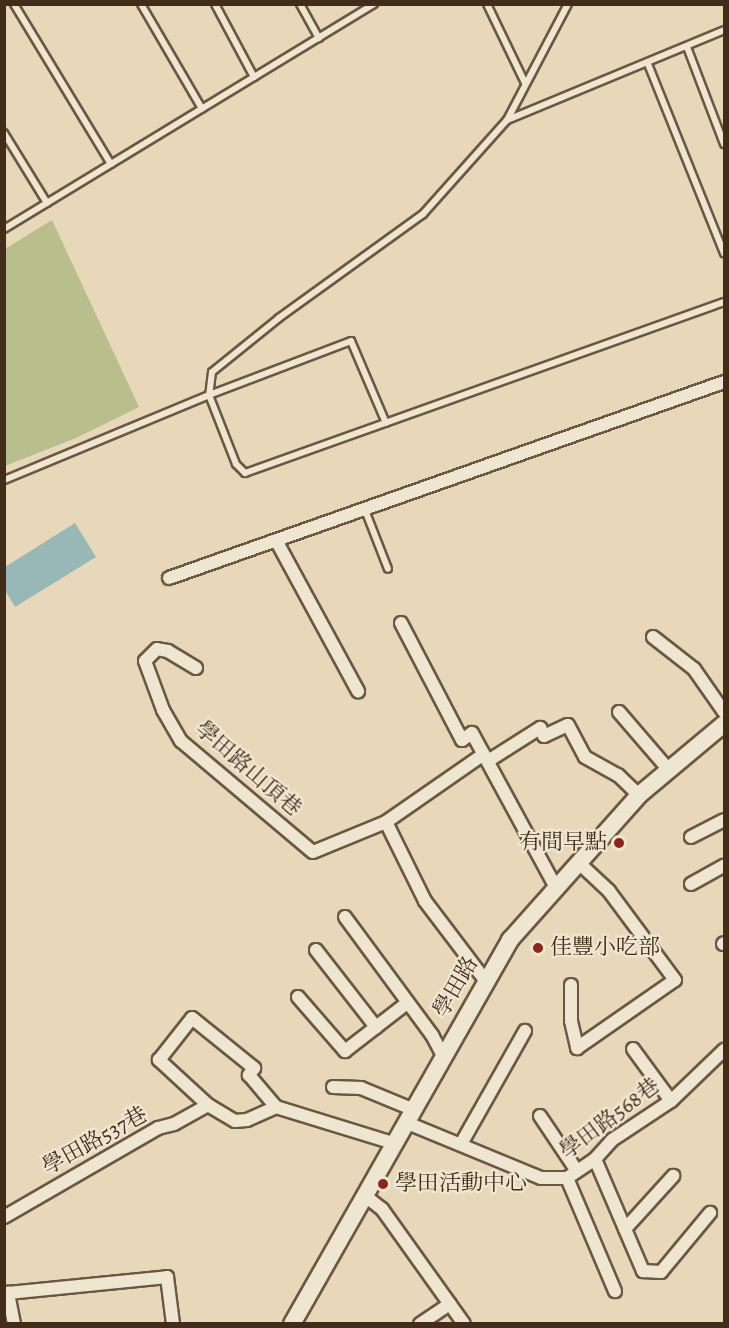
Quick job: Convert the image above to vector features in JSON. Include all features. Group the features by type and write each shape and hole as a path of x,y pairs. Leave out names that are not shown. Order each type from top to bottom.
{"main road":[{"name":"學田路","path":"292,1323 485,980 510,940 555,886 639,795 724,724"}],"street":[{"path":"169,578 277,542 724,382"},
{"path":"277,542 358,691"},
{"path":"401,623 462,740 472,733 555,886"},
{"path":"653,637 694,669 724,712"},
{"name":"學田路山頂巷","path":"196,668 168,651 157,649 145,661 163,710 181,741 308,849 317,853 386,822 486,757 540,728 544,736 568,725 585,757 618,775 639,795"},
{"path":"619,712 668,769"},
{"path":"691,837 724,820"},
{"path":"386,822 425,901 485,980"},
{"path":"571,985 572,1021 578,1048 675,980 609,891 578,862"},
{"path":"691,884 724,866"},
{"path":"345,917 443,1056"},
{"path":"316,950 376,1027"},
{"path":"298,997 345,1052 407,1002"},
{"path":"276,1107 247,1120 235,1121 208,1105 159,1060 192,1018 254,1068 249,1075 276,1107 393,1143"},
{"path":"461,1144 525,1030"},
{"path":"633,1049 671,1101"},
{"name":"學田路568巷","path":"333,1086 361,1088 461,1144 541,1178 572,1174 595,1159 612,1140 671,1101 724,1050"},
{"name":"學田路537巷","path":"4,1217 158,1128 174,1124 208,1105"},
{"path":"540,1116 572,1174 615,1291"},
{"path":"595,1159 643,1272 661,1272 710,1213"},
{"path":"625,1229 673,1176"},
{"path":"364,1195 382,1209 464,1323"},
{"path":"14,1323 8,1293 167,1277 174,1323"},
{"path":"420,1323 450,1304"}],"lane":[{"path":"14,4 111,164"},
{"path":"141,4 202,109"},
{"path":"215,4 254,77"},
{"path":"300,4 320,38"},
{"path":"4,229 374,4"},
{"path":"487,4 525,83"},
{"path":"568,4 507,120 423,214 279,318 212,372 208,395 236,464 245,473 724,302"},
{"path":"507,120 648,64 724,30"},
{"path":"687,47 724,144"},
{"path":"648,64 724,253"},
{"path":"4,133 47,203"},
{"path":"4,480 208,395 351,341 386,423"},
{"path":"365,510 388,569"}],"green space":[{"path":"52,220 139,407 76,438 5,466 5,249"}],"water":[{"path":"75,523 96,557 15,607 5,590 5,567"}],"place":[{"name":"有間早點","path":"619,843"},
{"name":"佳豐小吃部","path":"538,948"},
{"name":"學田活動中心","path":"383,1184"}]}
